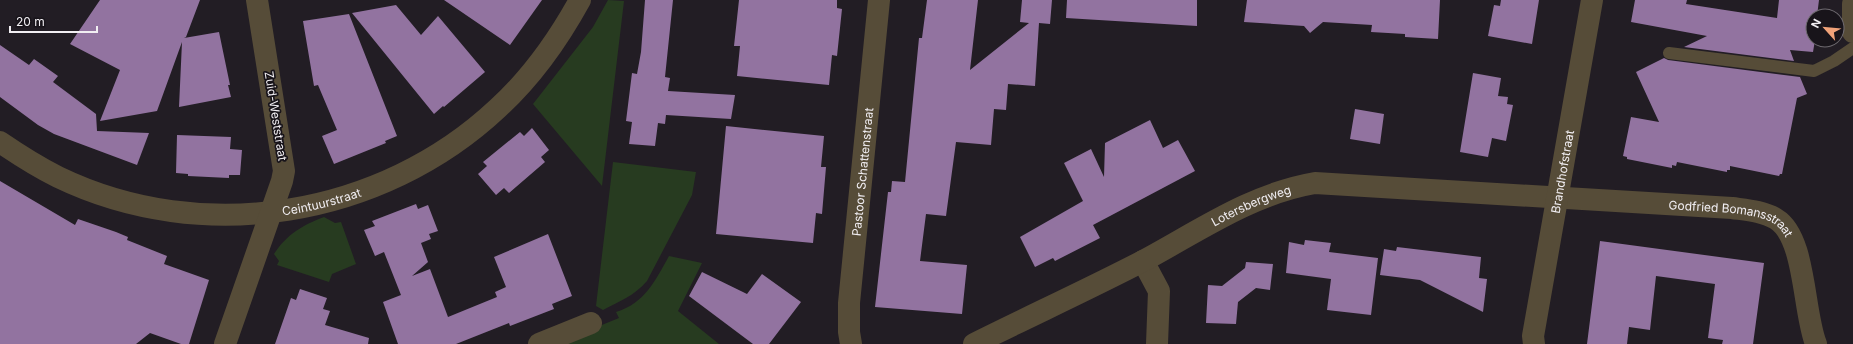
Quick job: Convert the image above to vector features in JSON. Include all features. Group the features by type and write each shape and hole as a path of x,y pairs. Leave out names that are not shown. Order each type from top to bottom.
{"street":[{"name":"Zuid-Weststraat","path":"225,344 282,181 283,160 257,0"},
{"name":"Ceintuurstraat","path":"0,142 26,159 59,177 94,192 130,203 167,211 204,215 242,215 314,206 381,184 443,152 498,108 523,83 545,56 580,0"},
{"name":"Pastoor Schattenstraat","path":"851,344 849,332 849,303 879,0"},
{"name":"Brandhofstraat","path":"1534,344 1533,336 1556,199 1592,0"},
{"path":"1853,4 1853,32"},
{"name":"Lotersbergweg","path":"974,344 1142,261 1230,212 1290,187 1315,183 1556,199"},
{"name":"Godfried Bomansstraat","path":"1556,199 1732,208 1756,211 1777,219 1791,234 1795,242 1816,344"},
{"path":"1142,261 1159,291 1157,344"},
{"path":"539,344 591,323"}],"lane":[{"path":"1669,53 1814,70 1834,61 1853,48"}],"green space":[{"path":"608,0 624,1 602,186 533,104 593,27"},
{"path":"613,162 696,172 692,195 647,281 632,294 603,310 596,306"},
{"path":"324,217 335,223 341,222 356,264 332,274 329,282 277,265 279,261 274,254 284,241 302,227"},
{"path":"669,256 702,263 678,311 719,344 555,344 619,318 616,312 635,303 642,297 654,282"}],"building":[{"path":"100,0 200,0 186,37 184,38 219,32 231,97 179,107 182,42 157,111 100,121 120,70 70,44"},
{"path":"444,0 542,0 510,45"},
{"path":"645,0 673,0 665,77 670,78 668,91 735,95 731,119 666,115 665,124 658,123 655,146 629,144 632,122 626,121 632,73 637,74 641,52"},
{"path":"739,0 837,0 837,8 842,9 837,56 832,55 829,85 737,76 740,46 734,46"},
{"path":"927,0 978,0 970,70 1029,23 1020,22 1022,0 1052,0 1050,24 1039,23 1035,86 1008,84 1006,110 994,109 991,145 956,142 946,216 926,214 920,261 967,265 962,314 875,307 888,192 891,192 892,181 905,182 919,38 922,38"},
{"path":"1067,0 1197,0 1197,26 1066,18"},
{"path":"1247,0 1440,0 1438,39 1405,37 1405,34 1371,32 1372,25 1323,22 1310,33 1304,26 1244,22"},
{"path":"1501,0 1539,0 1532,44 1488,36 1494,5 1500,6"},
{"path":"1635,0 1687,0 1686,4 1777,18 1779,0 1819,0 1818,8 1805,8 1805,48 1814,48 1813,52 1790,50 1794,61 1684,47 1707,36 1631,22"},
{"path":"396,5 421,35 438,16 485,72 434,114 352,13"},
{"path":"349,14 397,136 385,141 386,143 334,164 322,136 337,130 318,85 314,86 303,21"},
{"path":"0,45 29,65 34,59 58,76 53,82 96,114 97,131 149,133 137,165 54,134 38,125 0,97"},
{"path":"1664,58 1668,60 1800,77 1807,94 1797,98 1782,174 1779,176 1730,166 1730,170 1727,170 1727,172 1677,162 1676,166 1672,165 1672,168 1627,159 1627,157 1623,156 1631,117 1659,122 1636,72"},
{"path":"1473,73 1501,78 1498,96 1508,97 1507,104 1513,105 1506,141 1492,138 1488,157 1460,152"},
{"path":"1355,109 1384,114 1380,144 1350,139"},
{"path":"1150,120 1163,148 1178,140 1195,171 1093,225 1100,238 1055,261 1053,258 1035,267 1020,237 1083,201 1064,163 1091,149 1104,177 1105,143"},
{"path":"726,126 824,136 821,167 826,167 822,214 816,213 813,243 716,234"},
{"path":"532,128 549,150 541,157 545,162 509,193 504,188 496,195 478,174 487,166 483,162 520,132 524,136"},
{"path":"177,135 231,137 230,149 242,150 240,175 229,175 229,178 188,176 188,174 176,173"},
{"path":"0,181 75,225 78,219 116,232 128,237 127,240 167,256 164,264 209,280 189,344 181,344 150,333 136,344 0,344"},
{"path":"416,204 418,209 428,205 438,231 429,234 431,239 421,243 428,262 412,276 430,269 448,317 497,297 495,292 506,287 494,257 548,234 572,296 552,304 554,309 510,326 509,323 456,344 398,344 383,302 401,295 384,252 375,256 364,230 375,226 372,221"},
{"path":"1305,240 1331,243 1329,252 1378,258 1371,315 1327,310 1331,279 1286,273 1289,242 1304,245"},
{"path":"1600,241 1764,263 1753,344 1722,344 1723,340 1708,338 1715,284 1656,276 1650,330 1629,327 1627,344 1587,344"},
{"path":"1397,247 1481,257 1479,278 1487,279 1483,312 1420,280 1380,275 1384,249 1396,251"},
{"path":"1246,262 1273,264 1270,290 1256,288 1238,302 1236,324 1206,323 1208,285 1222,286 1245,268"},
{"path":"702,272 747,294 762,274 801,302 769,344 753,344 689,296"},
{"path":"300,289 327,298 323,309 330,311 325,325 369,338 368,344 275,344 291,298 296,300"}]}
